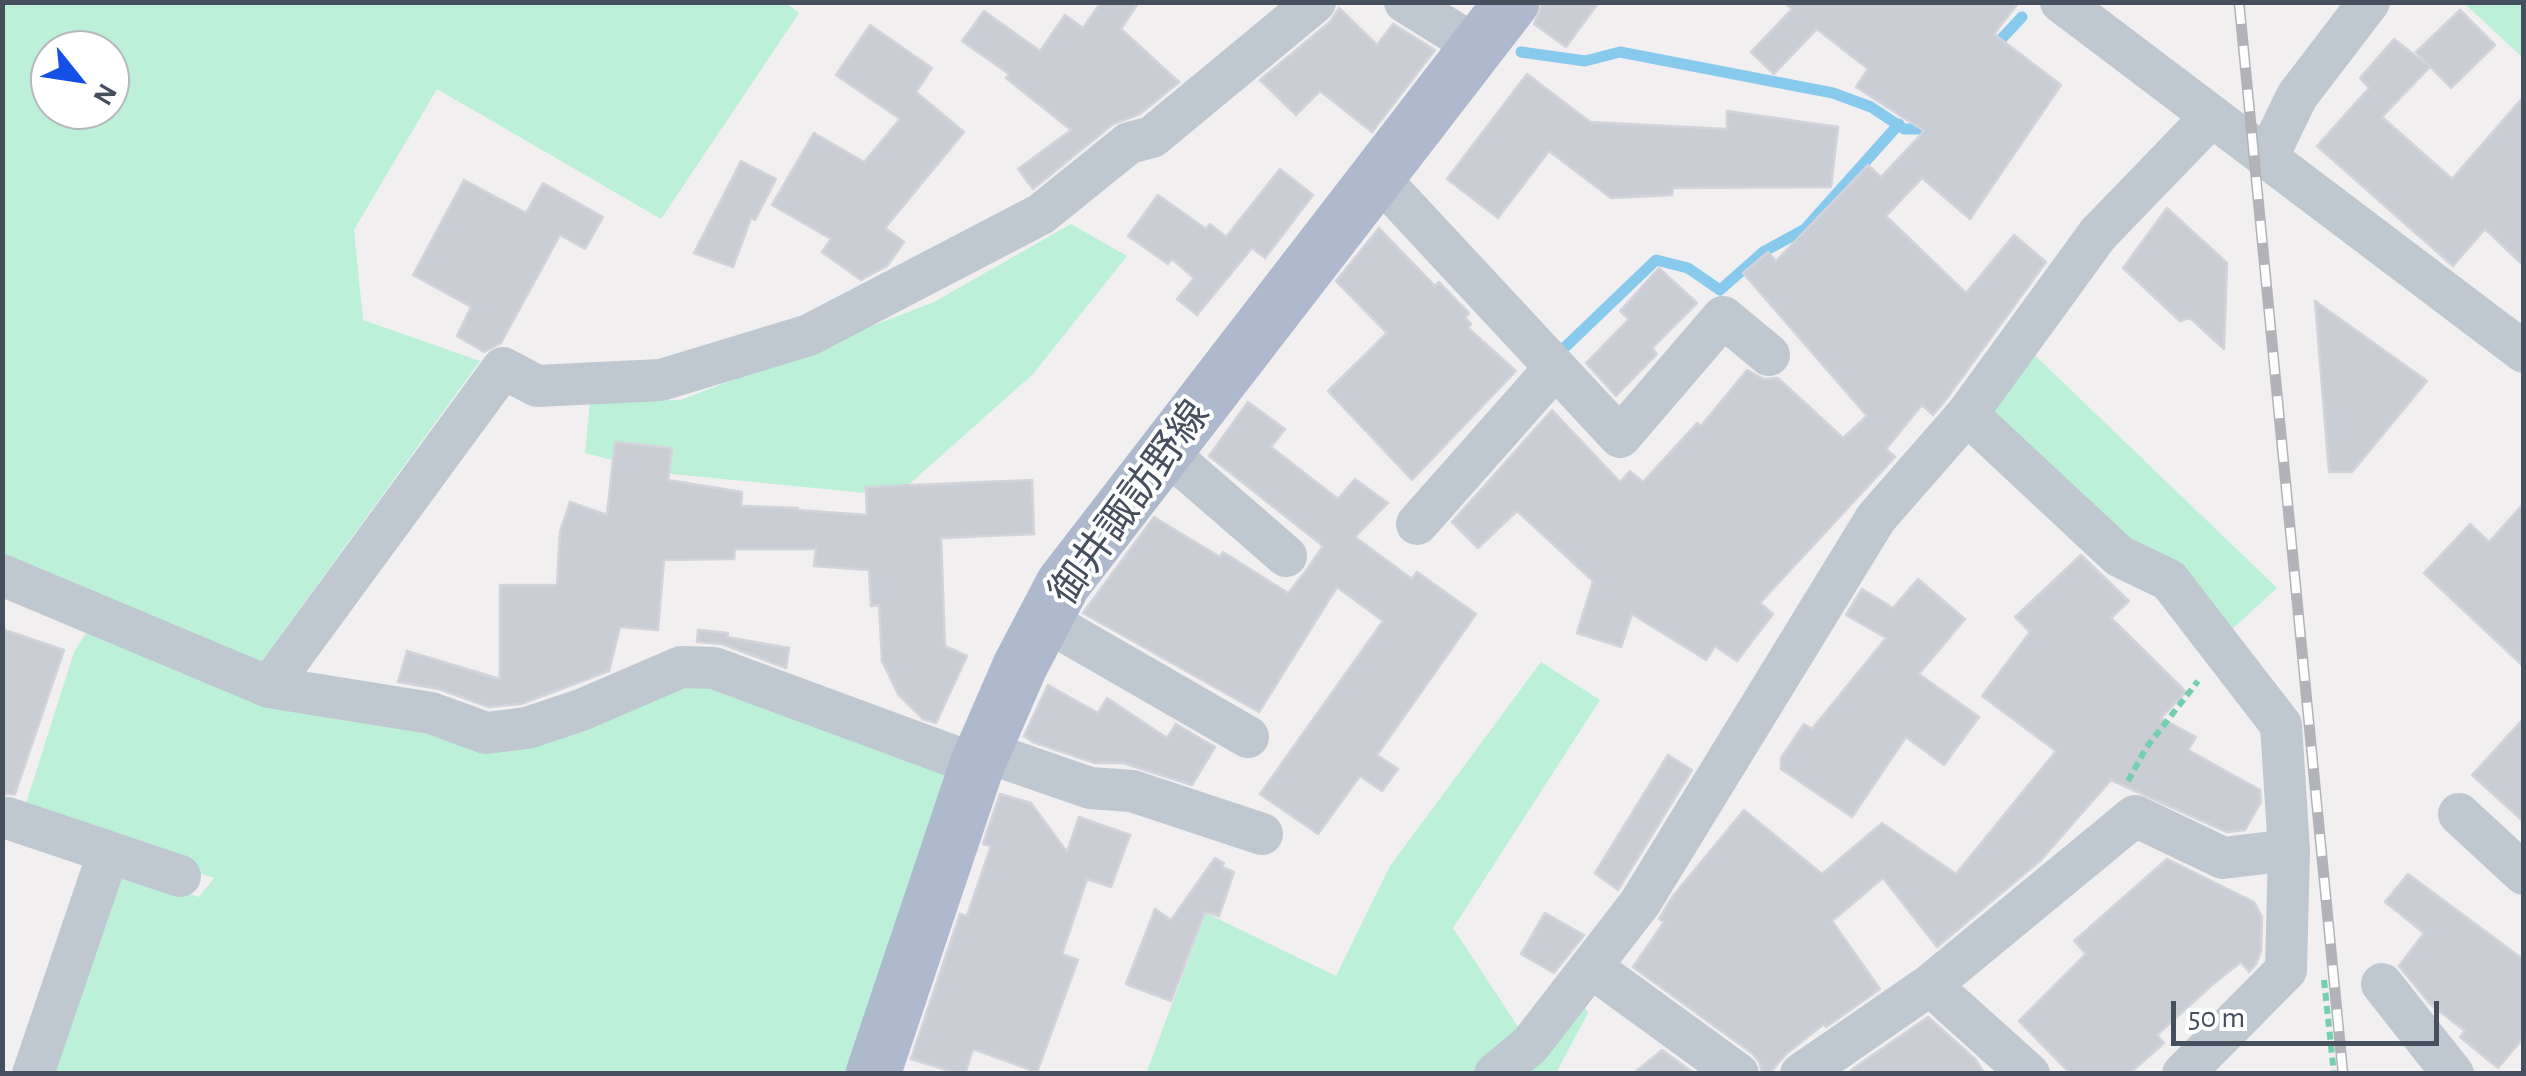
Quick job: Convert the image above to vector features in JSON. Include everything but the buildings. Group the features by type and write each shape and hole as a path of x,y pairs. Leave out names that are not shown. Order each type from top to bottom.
{"main road":[{"name":"御井諏訪野線","path":"873,1074 980,758 1064,584 1512,2"}],"street":[{"path":"269,688 503,368 537,386 661,380 809,335 1040,214 1129,143 1152,137 1315,2"},
{"path":"1405,2 1478,48"},
{"path":"2061,2 2524,352"},
{"path":"2266,158 2296,96 2369,2"},
{"path":"1495,1074 1530,1044 1640,904 1876,518 1967,414 2098,234 2212,116"},
{"path":"1378,178 1620,437 1722,317 1769,355"},
{"path":"1417,524 1556,368"},
{"path":"1967,414 2118,556 2170,580 2281,725 2289,850 2286,970 2183,1074"},
{"path":"1166,452 1286,556"},
{"path":"2,575 269,688 431,713 486,733 527,728 581,710 681,667 714,668 980,758 1090,788 1132,791 1262,834"},
{"path":"1045,620 1248,737"},
{"path":"2458,814 2524,874"},
{"path":"1801,1074 1930,985 2134,816 2223,858 2289,850"},
{"path":"7,818 180,876"},
{"path":"34,1074 108,854"},
{"path":"1591,967 1738,1074"},
{"path":"2382,984 2453,1074"},
{"path":"1930,985 2028,1074"}],"path":[{"path":"2134,816 2126,785 2146,748 2200,680 2218,642"},
{"path":"2334,1074 2324,974 2382,984"}],"green space":[{"path":"784,2 799,13 661,219 437,89 354,230 363,320 480,361 261,662 3,553 2,3"},
{"path":"2464,3 2523,3 2523,58"},
{"path":"1071,224 1127,256 1033,374 896,496 662,473 585,453 590,402 681,400 934,302"},
{"path":"2020,341 2277,588 2218,642 1967,414"},
{"path":"86,633 484,740 684,678 967,770 859,1074 41,1073 113,868 199,897 214,878 23,813 74,652"},
{"path":"1541,662 1600,700 1453,928 1530,1045 1495,1073 1146,1074 1206,913 1336,976 1390,866"},
{"path":"1577,994 1588,1013 1556,1073 1506,1074"}],"waterway":[{"path":"1991,50 2022,17"},
{"path":"1521,52 1585,61 1620,52 1833,93 1871,107 1904,129 1918,129 1928,119"},
{"path":"1562,350 1656,260 1688,268 1720,290 1763,252 1805,229 1899,124"}],"railway":[{"path":"2239,2 2343,1074"}]}
